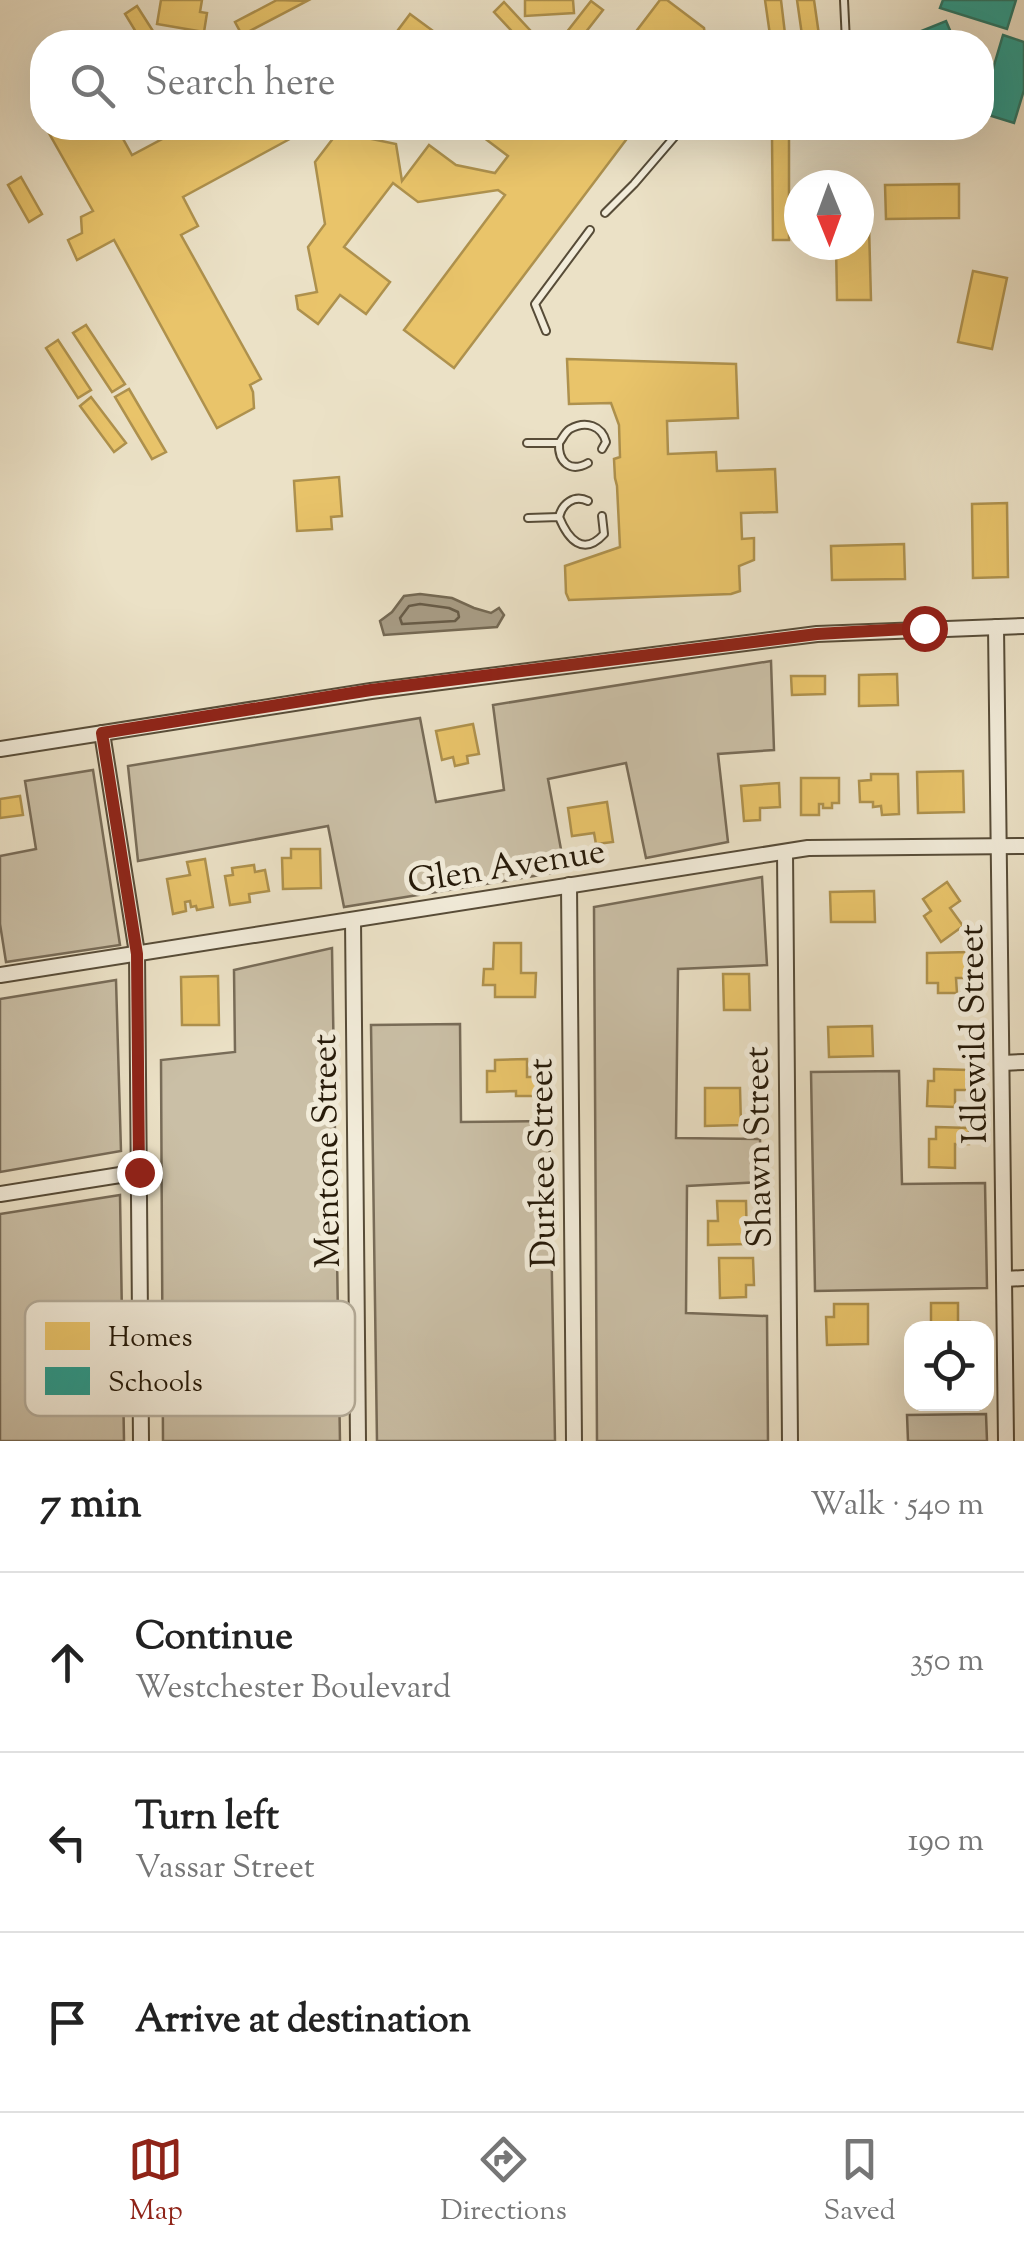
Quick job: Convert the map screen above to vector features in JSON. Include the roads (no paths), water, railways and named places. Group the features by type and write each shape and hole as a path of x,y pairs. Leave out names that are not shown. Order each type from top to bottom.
{"street":[{"path":"0,749 371,690 817,634 1024,626"},
{"name":"Idlewild Street","path":"996,627 1006,1441"},
{"path":"102,733 137,954 140,1301"},
{"name":"Glen Avenue","path":"0,975 808,848 1024,846"},
{"name":"Shawn Street","path":"785,852 790,1441"},
{"name":"Durkee Street","path":"568,886 574,1441"},
{"name":"Mentone Street","path":"353,920 358,1441"},
{"path":"1002,1062 1024,1062"},
{"path":"0,1194 139,1172"},
{"path":"1004,1278 1024,1278"},
{"path":"141,1416 141,1441"}],"lane":[{"path":"844,0 846,30"},
{"path":"605,213 672,140"},
{"path":"546,331 535,304 590,230"},
{"path":"588,463 570,468 558,453 558,443 571,429 595,426 603,432 606,442 602,449"},
{"path":"527,443 558,443"},
{"path":"588,501 568,501 561,508 559,517 565,532 578,544 596,543 604,534 602,516"},
{"path":"528,518 559,517"}],"water":[{"path":"404,596 452,598 491,613 499,608 504,615 497,627 384,635 380,621"}]}
